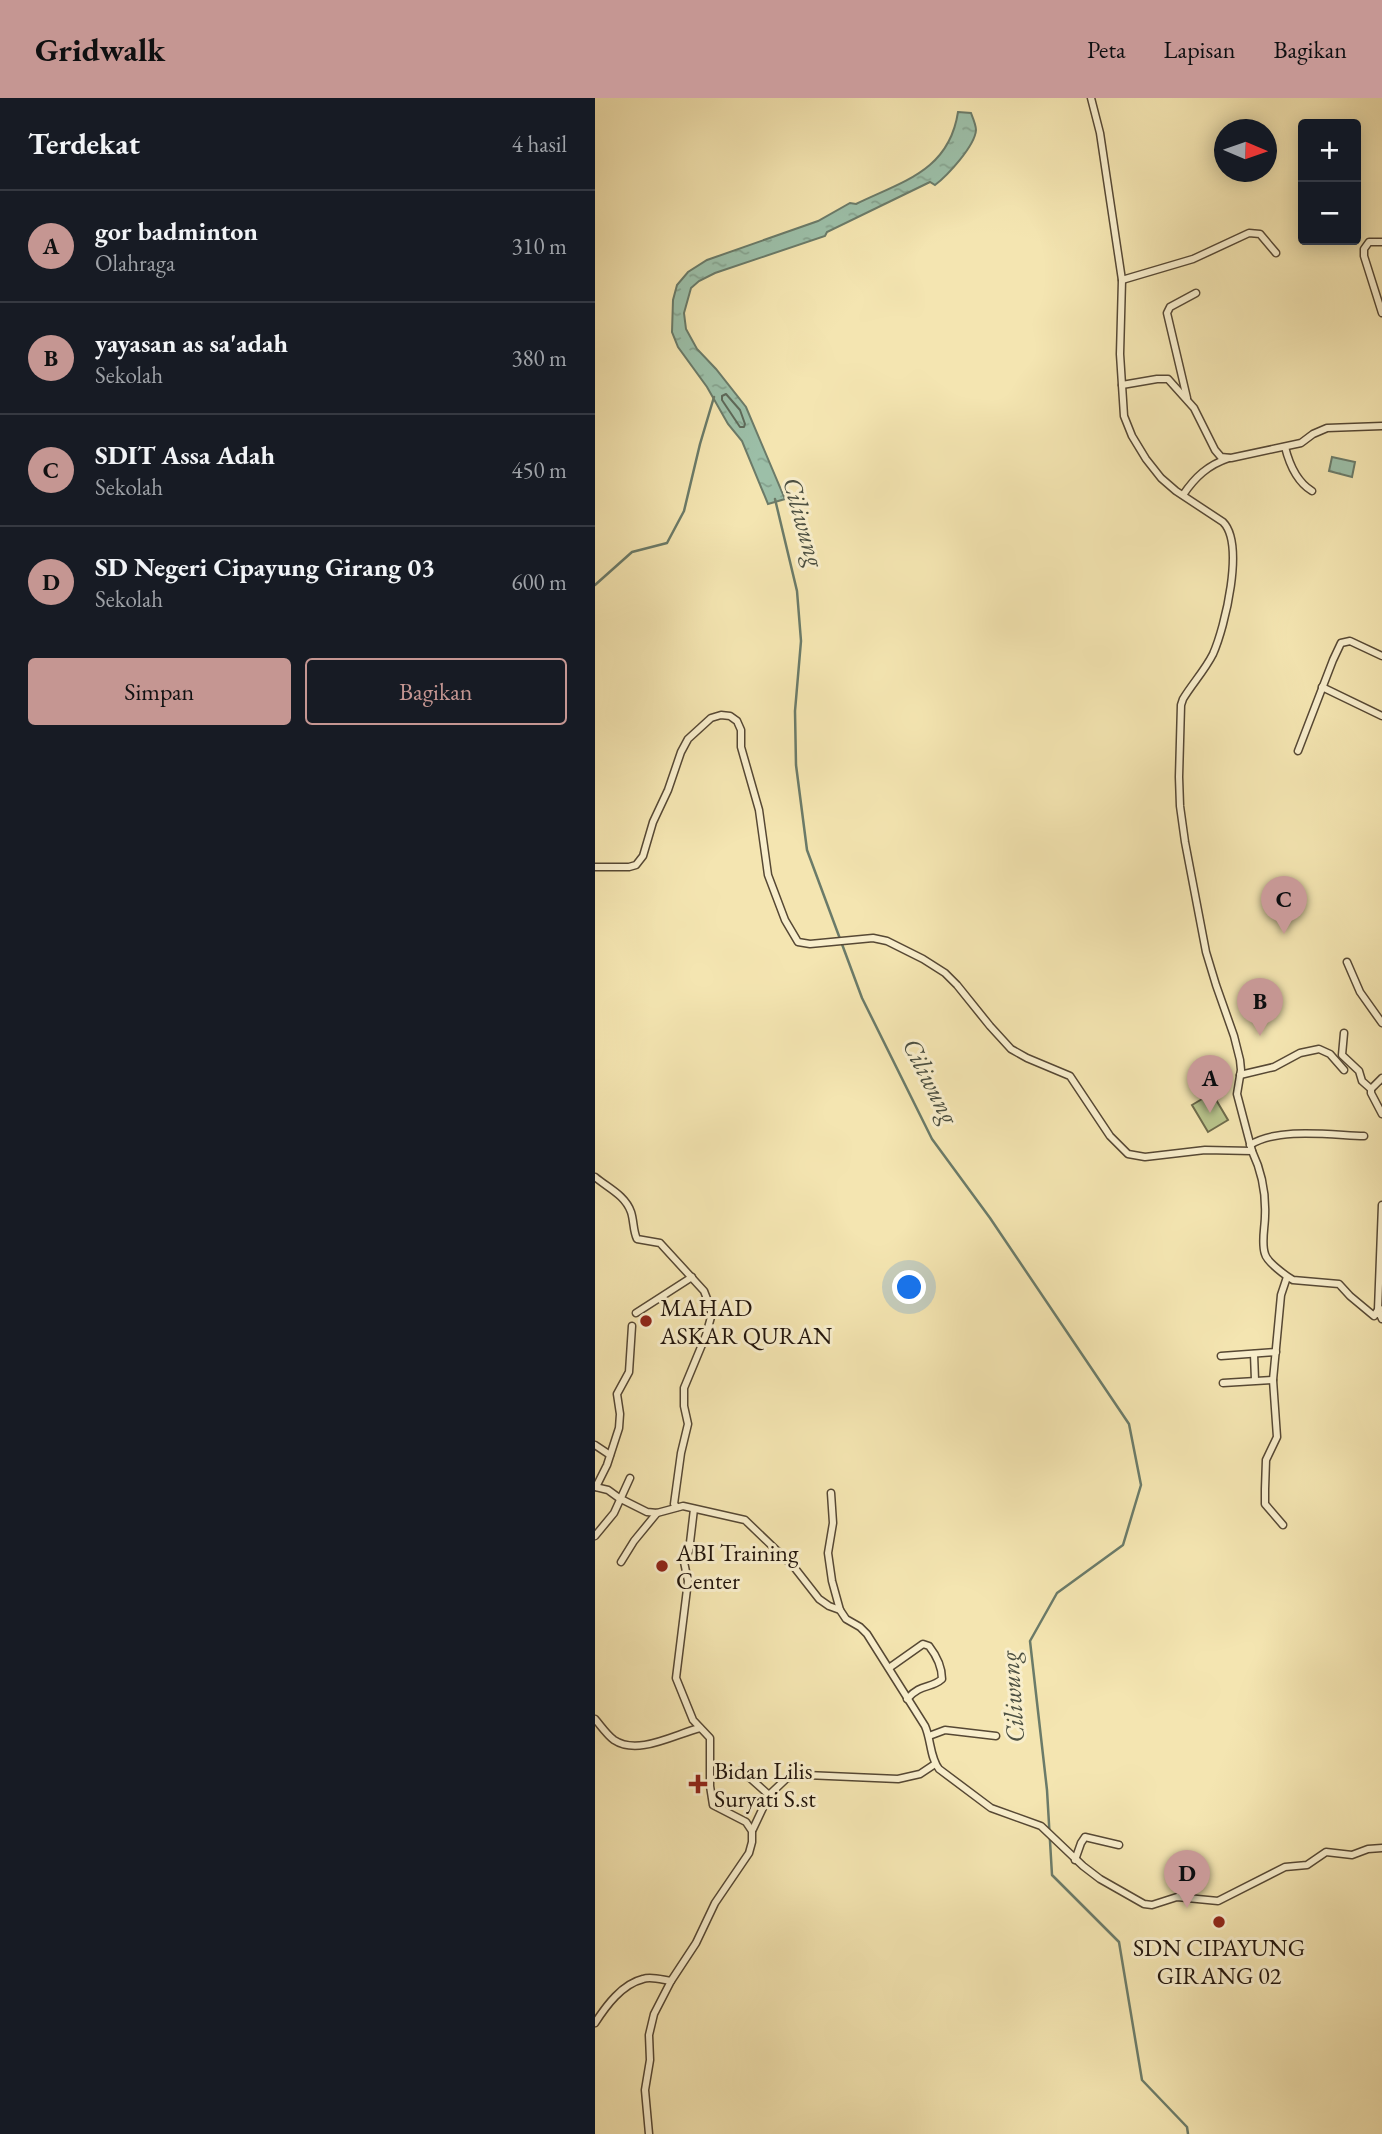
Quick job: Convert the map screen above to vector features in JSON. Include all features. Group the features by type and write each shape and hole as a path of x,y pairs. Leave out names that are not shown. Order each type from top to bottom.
{"street":[{"path":"1091,98 1100,133 1122,280 1120,354 1124,416 1132,436 1161,478 1229,527 1233,550 1234,559 1222,632 1212,656 1181,705 1179,777 1181,814 1201,927 1240,1060 1237,1094 1265,1198 1265,1255 1287,1277 1299,1281 1339,1284 1374,1316 1380,1309"},
{"path":"1122,280 1193,259 1249,233 1260,234 1276,253"},
{"path":"1382,242 1369,242 1364,248 1364,256 1382,313"},
{"path":"1188,400 1167,313 1170,307 1196,293"},
{"path":"1122,385 1165,379 1173,384 1197,413 1219,455 1231,458"},
{"path":"1183,495 1192,481 1215,463 1301,443 1327,428 1382,426"},
{"path":"1285,447 1299,479 1312,491"},
{"path":"1298,751 1341,643 1350,641 1382,656"},
{"path":"1322,687 1382,716"},
{"path":"595,867 629,867 636,864 643,856 653,822 688,738 711,718 730,716 737,721 741,730 741,747 758,810 768,875 791,933 798,943 873,938 923,959 945,973 957,985 1011,1049 1067,1073 1110,1136 1128,1153 1145,1157 1251,1148 1265,1138 1285,1135 1364,1136"},
{"path":"1347,962 1360,992 1382,1023"},
{"path":"1344,1033 1342,1055 1359,1071 1382,1114"},
{"path":"1240,1075 1274,1067 1300,1053 1319,1049 1330,1054 1344,1070"},
{"path":"1371,1089 1382,1078"},
{"path":"595,1177 626,1203 632,1215 637,1239 660,1243 708,1297 711,1309 711,1317 684,1388 688,1424 675,1485 674,1504 677,1507"},
{"path":"1382,1205 1382,1319"},
{"path":"1283,1525 1265,1504 1266,1460 1277,1437 1273,1380 1281,1295 1287,1277"},
{"path":"636,1313 692,1278"},
{"path":"632,1326 629,1372 618,1390 620,1419 607,1465 595,1487 608,1490 642,1511 657,1513 683,1506 745,1520 783,1556 819,1599 840,1610"},
{"path":"1221,1356 1276,1352"},
{"path":"1254,1354 1255,1380"},
{"path":"1223,1383 1273,1380"},
{"path":"595,1445 610,1455"},
{"path":"595,1536 611,1516 630,1478"},
{"path":"831,1493 834,1523 828,1553 840,1610 846,1619 867,1634 923,1721 935,1764 991,1808 1041,1826 1075,1860 1100,1879 1149,1905 1177,1897 1218,1901 1285,1867 1307,1865 1326,1852 1352,1855 1368,1849 1382,1848"},
{"path":"694,1509 689,1551 684,1562 688,1581 676,1678 693,1720 710,1738 710,1786 713,1805 743,1820 752,1831"},
{"path":"621,1562 657,1513"},
{"path":"889,1668 923,1644 933,1651 942,1679 917,1688 907,1699"},
{"path":"595,1719 616,1741 633,1746 656,1742 700,1728"},
{"path":"929,1736 945,1730 996,1736"},
{"path":"649,2134 645,2096 650,2060 649,2029 654,2014 671,1981 696,1943 715,1903 749,1853 755,1821 769,1795 782,1781 792,1776 898,1779 920,1774 935,1764"},
{"path":"741,1769 769,1795"},
{"path":"1075,1860 1085,1837 1119,1845"},
{"path":"595,2024 607,2005 627,1987 644,1978 671,1981"}],"shaded area":[{"path":"1212,1093 1228,1120 1208,1132 1192,1105"}],"water":[{"path":"958,112 971,113 976,128 974,137 960,160 935,185 930,182 827,232 825,236 715,273 691,288 684,313 686,329 697,349 746,407 785,499 768,504 742,441 678,347 672,332 673,300 677,285 688,272 707,260 818,221 850,203 856,204 921,172 945,148"},
{"path":"1332,457 1355,462 1352,477 1329,471"}],"waterway":[{"path":"595,585 632,552 667,543 684,511 714,397"},
{"name":"Ciliwung","path":"775,499 797,591 801,641 795,711 796,765 807,850 862,998 932,1139 990,1218 1129,1424 1141,1485 1123,1545 1057,1593 1030,1641 1047,1790 1052,1875 1119,1942 1142,2080 1187,2127 1188,2134"}],"place":[{"name":"SDIT Assa Adah","path":"1284,934"},
{"name":"yayasan as sa'adah","path":"1260,1036"},
{"name":"gor badminton","path":"1210,1113"},
{"name":"MAHAD ASKAR QURAN","path":"646,1321"},
{"name":"ABI Training Center","path":"662,1566"},
{"name":"Bidan Lilis Suryati S.st","path":"698,1784"},
{"name":"SD Negeri Cipayung Girang 03","path":"1187,1908"},
{"name":"SDN CIPAYUNG GIRANG 02","path":"1219,1922"}]}
